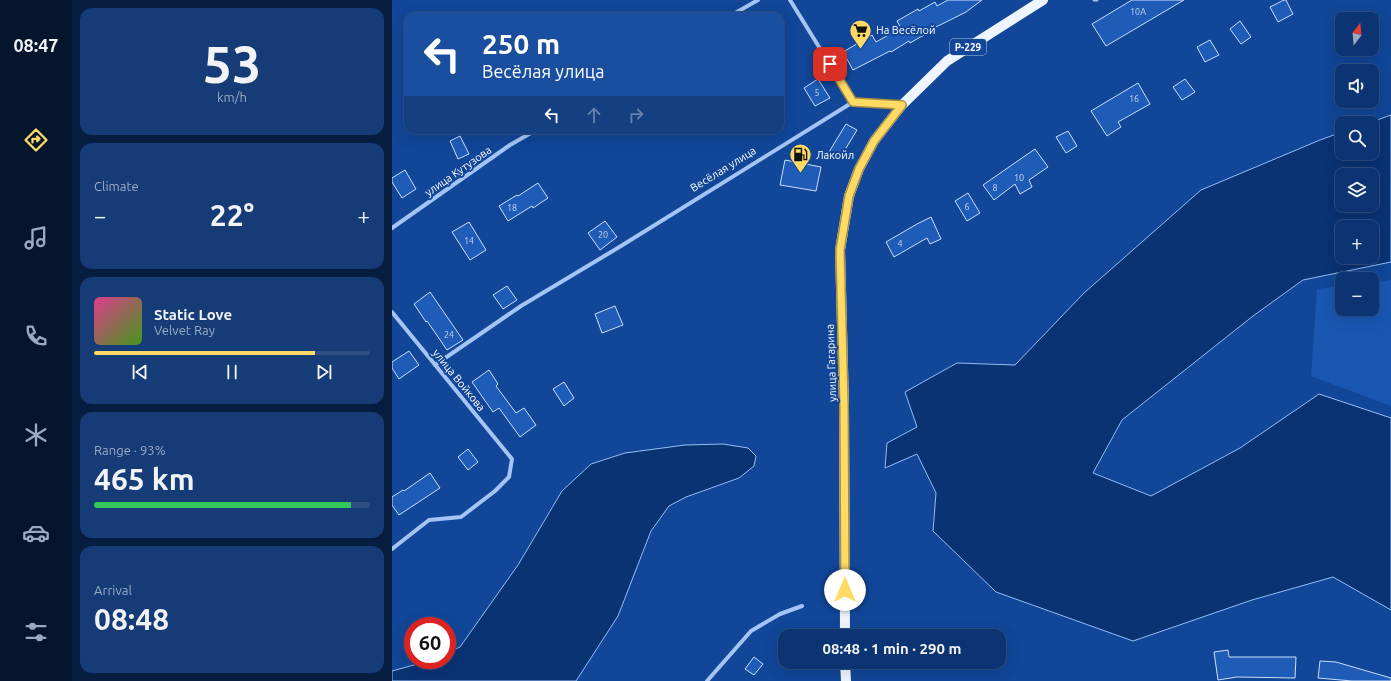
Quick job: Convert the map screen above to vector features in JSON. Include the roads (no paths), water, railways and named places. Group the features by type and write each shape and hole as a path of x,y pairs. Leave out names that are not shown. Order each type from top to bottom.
{"main road":[{"name":"Р-229","path":"902,105 947,61 1044,0"},
{"name":"улица Гагарина","path":"845,629 844,405 840,250 849,196 859,169 874,141 902,105"},
{"path":"845,669 846,681"}],"street":[{"path":"737,12 758,0"},
{"path":"790,0 853,102 902,105"},
{"name":"Весёлая улица","path":"435,365 521,306 621,246 853,102"},
{"name":"улица Кутузова","path":"392,228 510,145 529,134"},
{"name":"улица Войкова","path":"392,312 512,459 509,477 495,491 461,517 429,520 392,550"},
{"path":"707,681 751,631 780,614 802,606"}],"place":[{"name":"На Весёлой","path":"861,50"},
{"name":"Лакойл","path":"801,174"}]}
